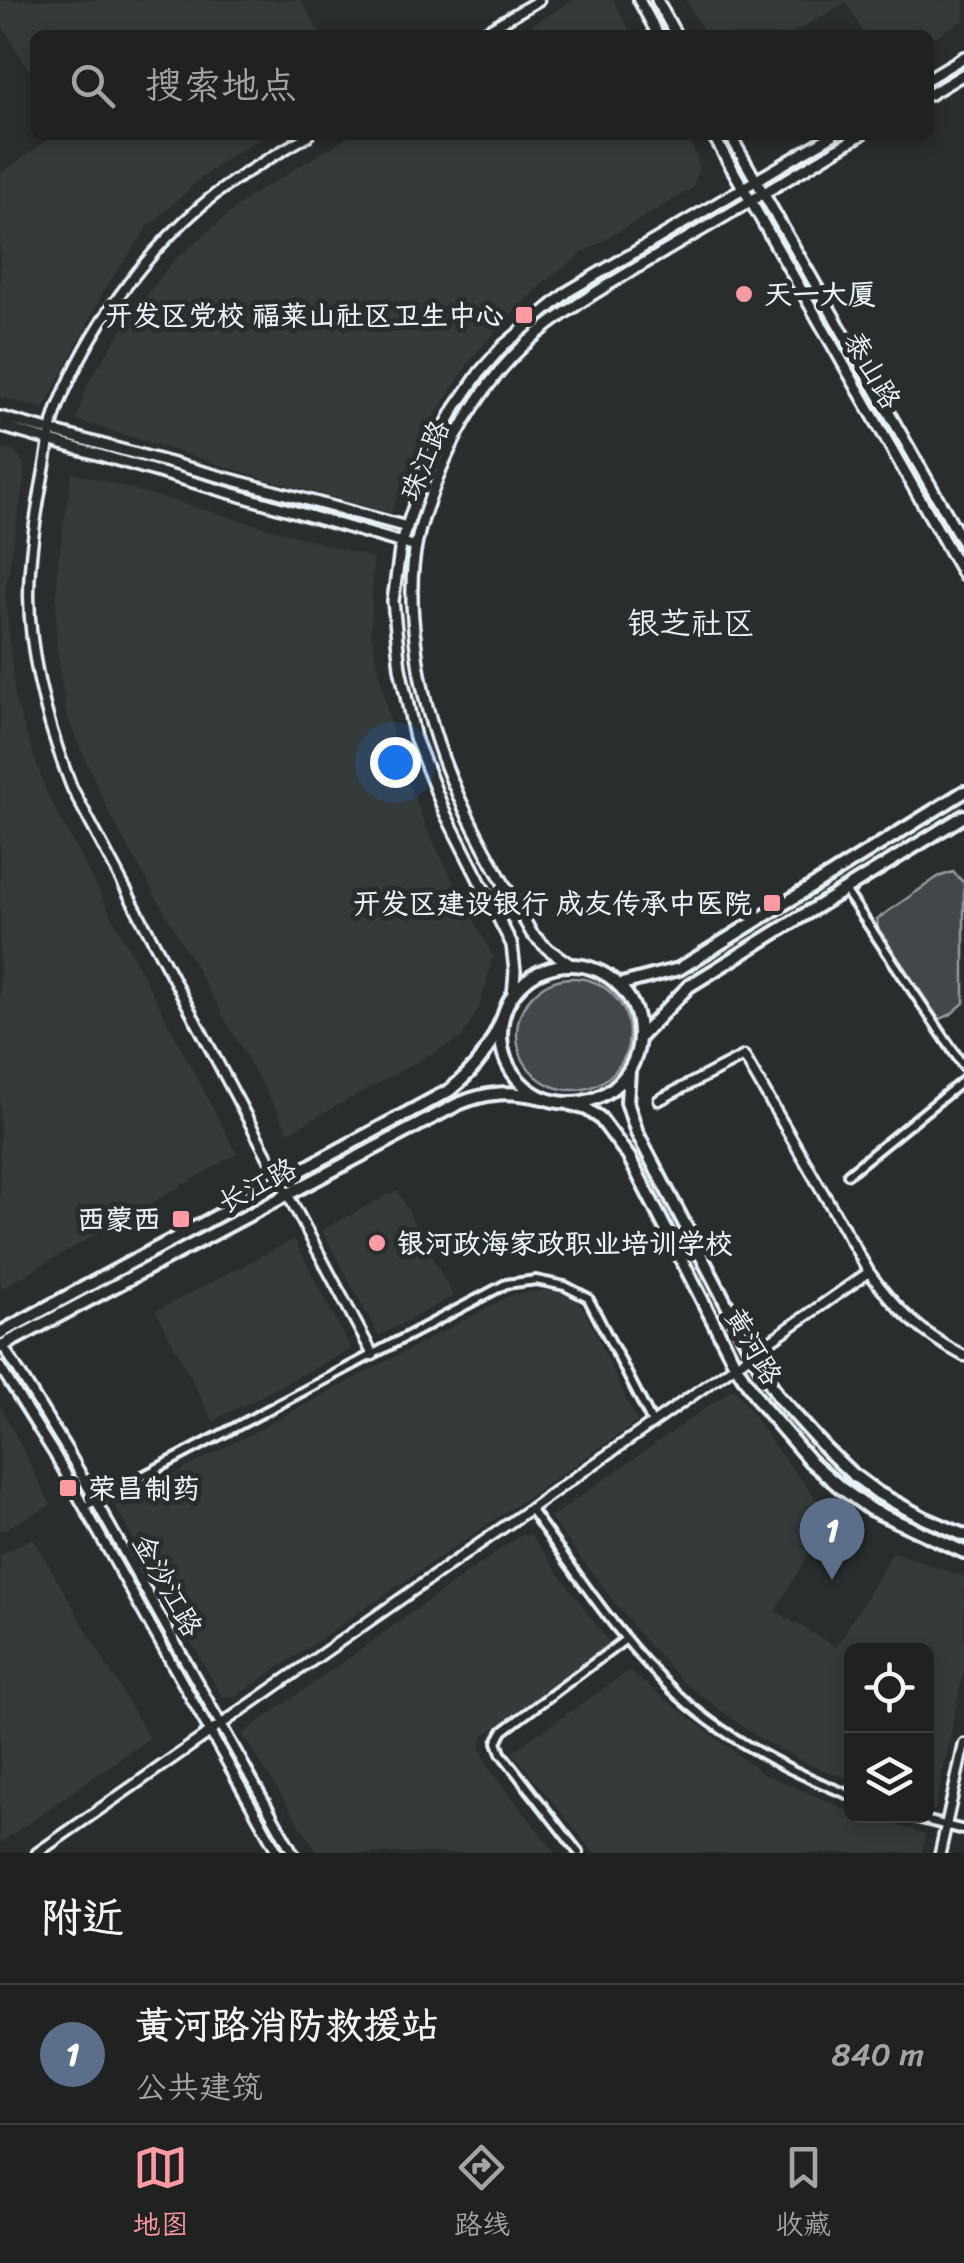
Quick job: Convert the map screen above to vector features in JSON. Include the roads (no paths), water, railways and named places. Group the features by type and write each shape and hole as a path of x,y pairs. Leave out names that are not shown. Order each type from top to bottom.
{"main road":[{"path":"638,0 655,30"},
{"path":"657,0 673,30"},
{"path":"934,75 964,57"},
{"path":"934,91 964,74"},
{"name":"泰山路","path":"716,140 964,576"},
{"name":"泰山路","path":"733,140 964,544"},
{"path":"512,996 542,971 571,965 598,971 618,984 632,1003 639,1038 628,1072 605,1094 570,1104 530,1091 511,1070 502,1048 503,1017 512,996 515,971 512,945 444,810 415,738 400,668 393,601 401,542 436,443 455,408 502,346 568,291 825,140"},
{"name":"珠江路","path":"571,965 532,934 480,840 433,734 418,668 411,606 420,530 453,442 470,411 507,362 536,335 610,283 853,140"},
{"path":"0,417 51,437 416,547"},
{"path":"0,426 420,530"},
{"path":"618,984 679,969 964,792"},
{"path":"639,1038 690,986 964,816"},
{"name":"长江路","path":"0,1332 450,1090 484,1056 503,1017"},
{"name":"黄河路","path":"628,1072 627,1102 636,1133 778,1396 851,1473 878,1493 964,1535"},
{"name":"长江路","path":"1,1344 474,1097 518,1093 542,1098"},
{"name":"黄河路","path":"570,1104 600,1118 629,1156 734,1364 761,1404 810,1460 870,1509 964,1552"}],"street":[{"path":"488,30 540,0"},
{"path":"300,140 240,176 169,236 137,273 84,350 58,405 36,514 29,596 39,682 54,741 72,788 374,1355"},
{"path":"845,890 964,1067"},
{"path":"658,1100 744,1056 883,1293 936,1342 964,1356"},
{"path":"848,1174 964,1080"},
{"path":"37,1853 869,1272"},
{"path":"84,1506 506,1284 536,1280 565,1286 588,1298 653,1424"},
{"name":"金沙江路","path":"1,1344 96,1500 294,1853"},
{"name":"金沙江路","path":"0,1366 55,1454 278,1853"},
{"path":"530,1510 626,1639 679,1696 732,1736 805,1778 844,1793"},
{"path":"579,1853 501,1753 498,1742 503,1731 626,1639"},
{"path":"940,1853 964,1744"},
{"path":"934,1823 964,1830"}],"place":[{"name":"天一大厦","path":"744,294"},
{"name":"开发区党校 福莱山社区卫生中心","path":"524,315"},
{"name":"开发区建设银行 成友传承中医院","path":"772,903"},
{"name":"西蒙西","path":"181,1219"},
{"name":"银河政海家政职业培训学校","path":"377,1243"},
{"name":"荣昌制药","path":"68,1488"},
{"name":"黄河路消防救援站","path":"832,1580"}],"district":[{"name":"银芝社区","path":"691,623"}]}
